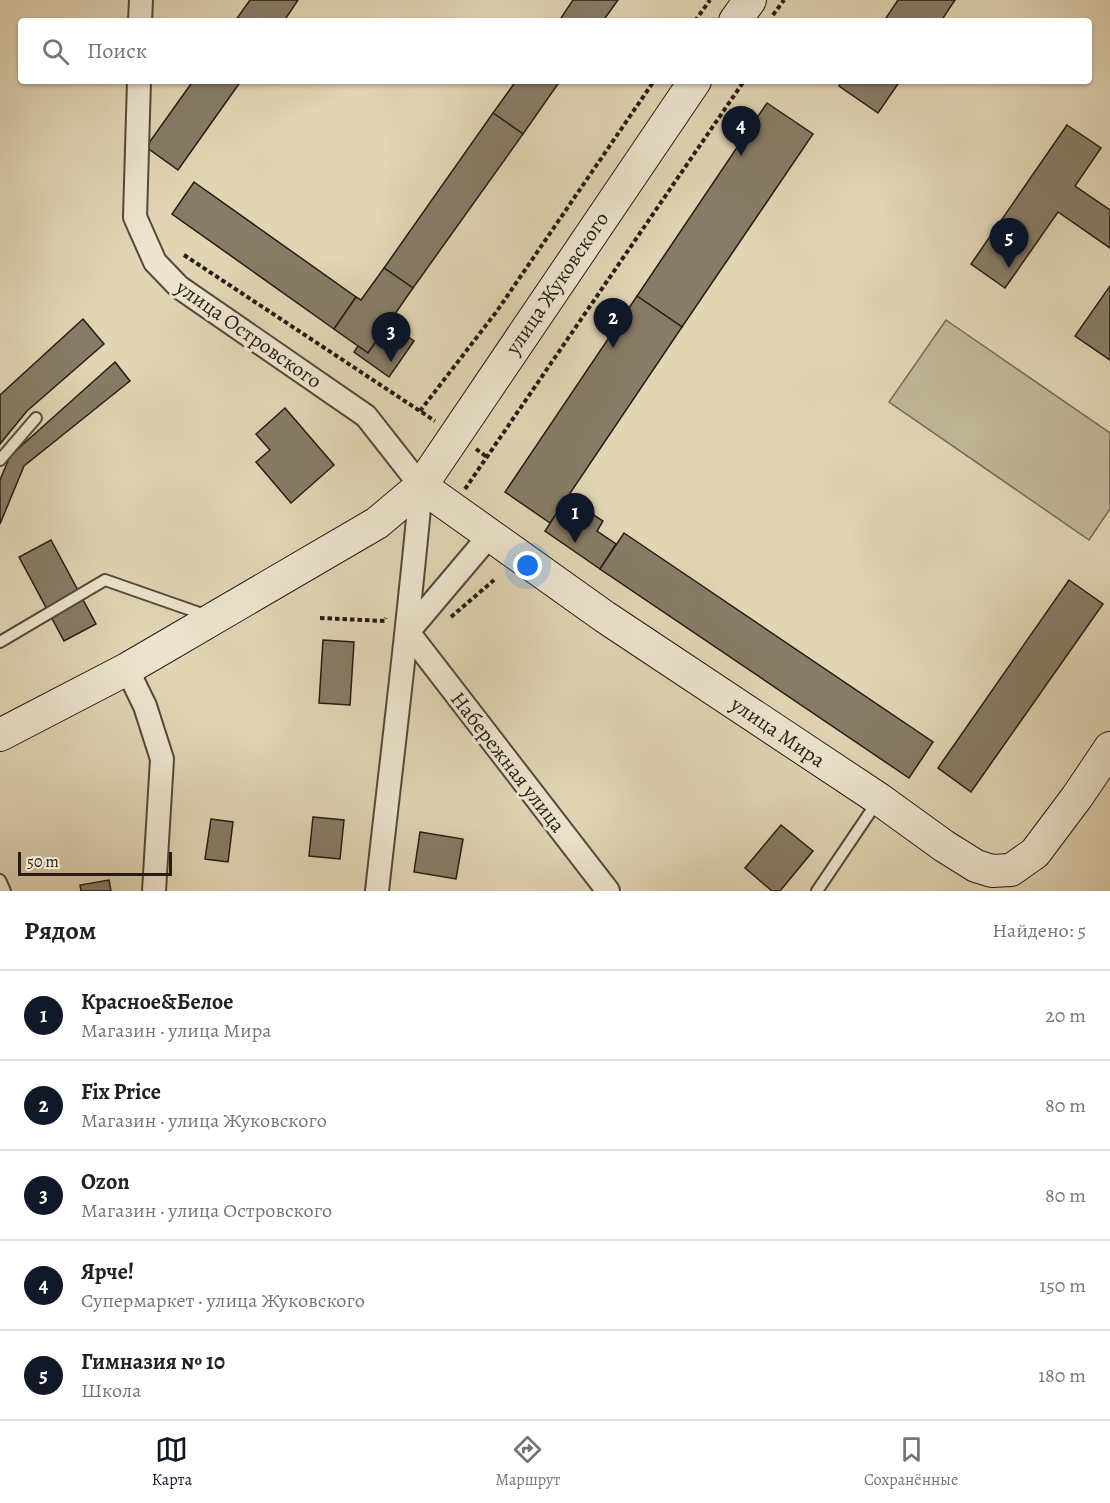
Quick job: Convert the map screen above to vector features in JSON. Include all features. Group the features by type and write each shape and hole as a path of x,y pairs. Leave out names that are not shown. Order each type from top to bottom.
{"street":[{"path":"140,18 141,0"},
{"path":"737,18 750,0"},
{"name":"улица Островского","path":"139,84 135,217 154,262 179,287 366,416 421,486"},
{"name":"улица Жуковского","path":"0,735 127,669 376,523 421,486 692,84"},
{"path":"377,891 398,700 408,632 421,486"},
{"name":"улица Мира","path":"421,486 605,617 879,799 996,881 1035,853 1110,748"},
{"path":"408,632 490,536"},
{"name":"Набережная улица","path":"408,632 608,891"},
{"path":"127,669 145,706 162,759 154,891"}],"lane":[{"path":"0,459 36,418"},
{"path":"0,642 105,580 214,618"},
{"path":"817,891 879,799"},
{"path":"0,880 5,891"}],"path":[{"path":"697,18 710,0"},
{"path":"771,18 784,0"},
{"path":"420,411 497,311 652,84"},
{"path":"184,255 487,457 742,84"},
{"path":"448,619 494,580"},
{"path":"320,618 385,621 386,614"}],"shaded area":[{"path":"946,320 1110,433 1110,509 1089,540 889,402"}],"building":[{"path":"250,0 298,0 286,18 237,18"},
{"path":"573,0 618,0 605,18 561,18"},
{"path":"898,0 955,0 943,18 886,18"},
{"path":"191,84 239,84 178,170 146,147"},
{"path":"514,84 558,84 523,134 493,113"},
{"path":"840,84 898,84 878,113 839,86"},
{"path":"767,103 813,134 682,327 637,296"},
{"path":"493,113 523,134 413,288 384,268"},
{"path":"1067,125 1101,148 1075,186 1110,210 1110,248 1058,212 1005,288 971,264"},
{"path":"194,182 356,297 334,329 172,214"},
{"path":"384,268 413,288 368,353 334,329 356,297 361,300"},
{"path":"1110,286 1110,360 1075,336"},
{"path":"637,296 682,327 550,523 505,492"},
{"path":"83,319 104,344 27,411 0,444 0,395"},
{"path":"389,324 414,341 389,377 354,352 358,346 368,353"},
{"path":"115,362 130,381 24,466 0,524 0,480 10,456"},
{"path":"285,408 334,465 291,503 256,462 270,450 256,434"},
{"path":"562,505 578,516 583,508 603,521 597,531 616,544 600,569 545,531"},
{"path":"624,533 933,742 909,778 600,569"},
{"path":"51,540 96,624 64,641 19,557"},
{"path":"1069,580 1103,604 971,792 938,768"},
{"path":"323,640 354,642 350,705 319,703"},
{"path":"313,817 344,820 340,859 309,856"},
{"path":"211,819 233,822 228,862 205,859"},
{"path":"781,825 813,851 780,891 772,891 745,868"},
{"path":"420,832 463,839 456,879 414,872"},
{"path":"109,880 111,891 81,891 80,885"}],"place":[{"name":"Ярче!","path":"741,156"},
{"name":"Гимназия № 10","path":"1009,268"},
{"name":"Fix Price","path":"613,348"},
{"name":"Ozon","path":"391,362"},
{"name":"Красное&Белое","path":"575,543"}]}
